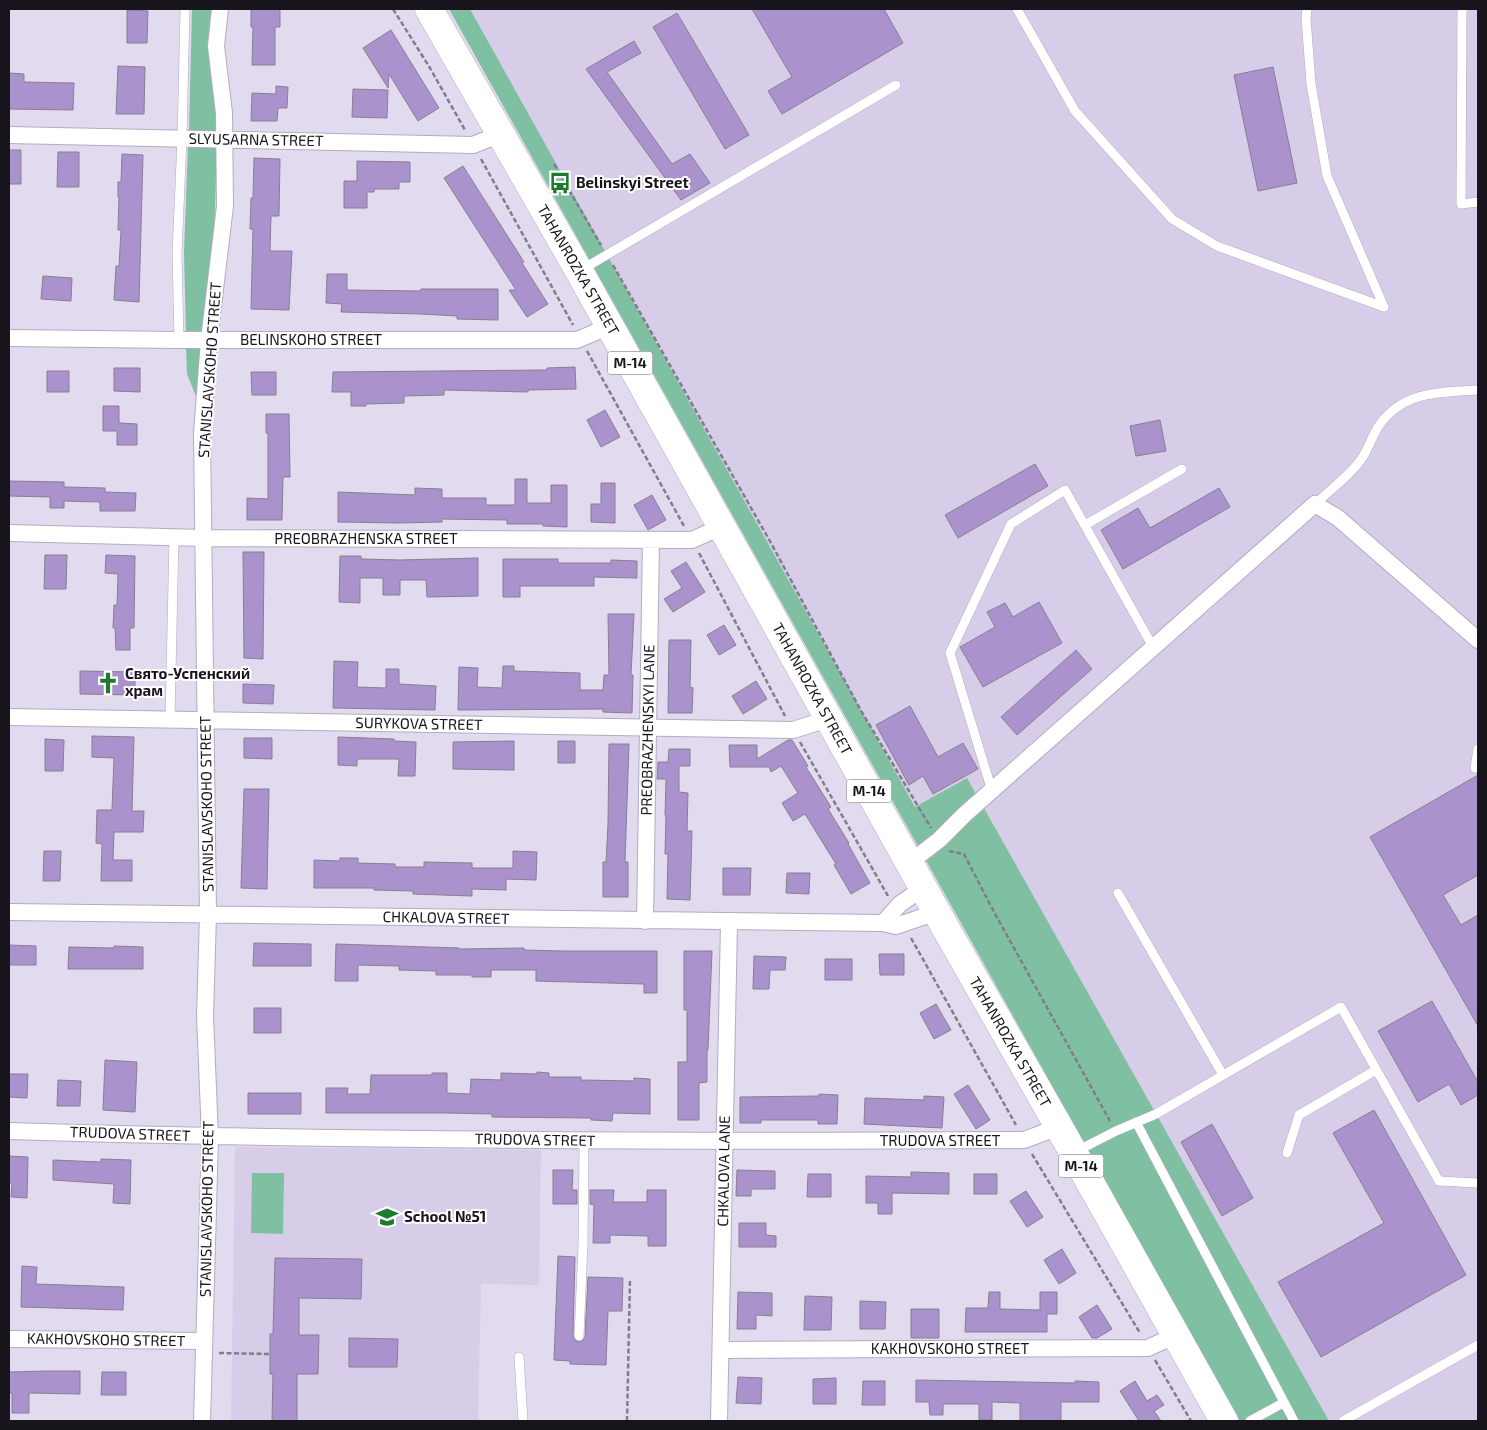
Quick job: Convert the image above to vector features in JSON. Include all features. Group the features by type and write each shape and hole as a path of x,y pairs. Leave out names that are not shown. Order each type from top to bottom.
{"highway":[{"name":"TAHANROZKA STREET","path":"429,9 610,326 828,719 1224,1421"}],"street":[{"name":"STANISLAVSKOHO STREET","path":"202,1421 210,1137 205,1016 208,915 202,433 209,340 225,206 223,98 216,46 220,9"},
{"name":"SLYUSARNA STREET","path":"9,135 473,145 501,134"},
{"name":"BELINSKOHO STREET","path":"9,338 577,340 610,326"},
{"path":"909,863 939,840 1315,504 1338,518 1478,640"},
{"name":"PREOBRAZHENSKA STREET","path":"9,533 204,538 692,540 721,527"},
{"name":"PREOBRAZHENSKYI LANE","path":"645,921 651,540"},
{"name":"SURYKOVA STREET","path":"9,717 793,730 828,719"},
{"path":"883,923 895,909 923,888"},
{"name":"CHKALOVA STREET","path":"9,912 883,923 892,926 937,912"},
{"name":"CHKALOVA LANE","path":"718,1421 721,1350 728,922"},
{"name":"TRUDOVA STREET","path":"9,1131 210,1137 724,1142 1024,1140 1059,1127"},
{"name":"KAKHOVSKOHO STREET","path":"721,1350 1148,1348 1176,1335"},
{"name":"KAKHOVSKOHO STREET","path":"9,1339 203,1347"}],"lane":[{"path":"179,340 177,253 185,9"},
{"path":"1017,9 1075,111 1172,219 1217,246 1384,307 1327,176 1310,84 1307,9"},
{"path":"1462,9 1461,204 1478,202"},
{"path":"579,271 896,85"},
{"path":"1315,504 1360,462 1368,450 1378,427 1395,409 1416,397 1440,392 1478,390"},
{"path":"1085,525 1182,469"},
{"path":"992,791 950,653 1011,524 1065,490 1153,648"},
{"path":"170,719 174,537"},
{"path":"1475,768 1478,749"},
{"path":"1118,893 1223,1075"},
{"path":"1073,1153 1116,1131 1156,1114 1341,1007 1439,1181 1478,1182"},
{"path":"1288,1153 1299,1115 1376,1070"},
{"path":"1136,1122 1294,1421"},
{"path":"579,1336 583,1245 584,1141"},
{"path":"1343,1421 1354,1419 1478,1345"},
{"path":"519,1358 523,1421"},
{"path":"1250,1421 1283,1403"}],"path":[{"path":"393,9 430,68 473,145 692,540 793,730 895,909"},
{"path":"554,164 771,543 860,709 932,829"},
{"path":"946,850 964,854 994,912 1116,1131"},
{"path":"903,924 1024,1140 1191,1421"},
{"path":"627,1421 630,1280"},
{"path":"203,1347 270,1354"}],"shaded area":[{"path":"470,9 1478,9 1478,1421 1329,1421 967,779 915,807"},
{"name":"School №51","path":"235,1147 541,1150 539,1285 481,1284 478,1421 231,1421"}],"green space":[{"path":"192,9 222,9 218,132 189,132"},
{"path":"449,9 470,9 915,807 967,778 1329,1421 1240,1421"},
{"path":"188,145 217,146 211,334 186,334 184,253"},
{"path":"186,348 211,348 209,428 187,374"},
{"path":"252,1173 284,1173 283,1234 251,1233"}],"building":[{"path":"251,9 280,9 280,27 275,27 275,65 252,65 253,27 251,27"},
{"path":"752,9 884,9 903,43 782,114 768,91 792,77"},
{"path":"127,10 148,11 147,43 127,43"},
{"path":"677,13 749,135 725,149 653,27"},
{"path":"391,30 439,108 418,121 389,74 388,88 363,48"},
{"path":"634,41 641,53 607,72 672,164 690,154 710,183 681,200 586,69"},
{"path":"118,66 145,67 144,114 116,114"},
{"path":"1273,67 1297,183 1258,191 1234,75"},
{"path":"9,73 24,74 24,82 74,83 73,110 9,109"},
{"path":"276,86 288,87 287,108 278,108 277,121 251,121 252,93 276,94"},
{"path":"353,89 388,90 387,118 352,117"},
{"path":"9,150 21,150 21,184 9,184"},
{"path":"58,152 79,152 79,187 57,187"},
{"path":"122,154 143,155 139,302 114,300 116,266 119,266 121,230 118,230 118,182 121,182"},
{"path":"254,158 280,159 279,216 271,216 270,251 292,251 289,310 251,309 253,229 250,229"},
{"path":"357,161 410,162 410,182 399,182 399,189 374,189 374,192 367,192 367,208 344,208 344,181 357,181"},
{"path":"463,166 524,262 522,263 548,304 527,317 509,290 516,290 444,178"},
{"path":"327,274 347,274 347,290 498,289 498,320 457,319 457,316 420,314 341,312 342,304 326,303"},
{"path":"43,276 72,278 71,301 41,299"},
{"path":"575,367 576,389 528,390 528,392 444,390 444,395 404,396 404,403 366,404 366,406 351,406 351,392 332,392 333,372 547,370 547,368"},
{"path":"114,368 140,368 140,392 114,391"},
{"path":"47,371 69,371 69,392 47,392"},
{"path":"251,372 276,372 276,395 252,395"},
{"path":"103,406 119,406 119,423 137,424 137,445 117,445 117,431 103,431"},
{"path":"605,410 620,437 601,447 587,420"},
{"path":"266,414 289,414 290,477 283,477 282,520 247,520 247,498 268,499 268,433 266,433"},
{"path":"1160,420 1166,451 1136,456 1130,426"},
{"path":"1035,464 1048,486 958,538 945,515"},
{"path":"515,479 527,479 527,503 551,503 551,485 567,485 567,527 543,526 543,524 507,524 507,520 442,519 442,522 338,522 338,492 415,495 415,488 442,489 442,498 486,498 486,505 515,505"},
{"path":"9,481 64,482 64,487 105,488 105,492 136,493 135,511 100,511 100,502 64,501 64,508 50,508 50,497 9,496"},
{"path":"601,483 615,483 615,523 591,522 591,504 601,504"},
{"path":"1219,488 1230,507 1123,569 1101,530 1138,508 1150,528"},
{"path":"652,495 666,520 648,530 634,505"},
{"path":"243,552 264,552 263,659 244,658"},
{"path":"45,555 67,555 66,589 44,589"},
{"path":"106,555 135,556 134,628 130,628 130,650 116,650 115,628 113,628 114,605 117,605 118,574 105,573"},
{"path":"340,556 361,556 361,559 400,560 478,558 478,596 427,597 426,580 400,580 400,595 383,595 383,578 360,578 360,603 339,602"},
{"path":"503,559 558,559 558,563 611,563 611,560 637,561 637,578 594,577 594,586 520,586 520,597 503,597"},
{"path":"686,562 705,592 673,612 664,599 682,588 671,571"},
{"path":"1039,602 1062,643 983,687 960,647 995,627 987,612 1005,603 1013,617"},
{"path":"608,614 634,614 631,675 633,675 632,713 603,712 603,709 458,710 459,667 478,668 477,687 502,688 503,666 514,666 514,671 580,673 580,690 603,690 604,675 609,675"},
{"path":"724,625 736,645 719,655 707,635"},
{"path":"669,640 691,640 690,687 693,688 692,713 668,713"},
{"path":"1076,650 1092,669 1017,735 1001,717"},
{"path":"334,661 358,662 357,687 386,688 386,669 399,669 399,684 436,686 435,710 333,708"},
{"name":"Свято-Успенский храм","path":"80,671 135,672 135,695 80,694"},
{"path":"756,681 767,699 743,714 732,696"},
{"path":"243,684 274,685 273,704 243,703"},
{"path":"910,706 938,757 963,743 978,769 933,794 923,776 909,785 876,725"},
{"path":"92,736 134,737 132,811 144,811 143,832 114,832 113,860 132,860 132,881 101,881 102,844 96,843 97,810 112,810 114,758 92,757"},
{"path":"338,737 394,739 394,741 416,742 415,776 398,776 399,759 357,759 357,766 338,765"},
{"path":"244,738 272,738 272,759 244,758"},
{"path":"45,739 64,740 63,771 45,771"},
{"path":"788,740 792,740 808,766 806,767 831,807 828,809 870,883 851,894 834,865 836,864 805,814 793,821 782,803 798,793 781,766 771,772 769,767 730,767 729,745 757,745 757,759"},
{"path":"514,741 514,770 453,769 453,742"},
{"path":"558,741 575,741 575,763 558,763"},
{"path":"609,744 629,744 625,862 628,862 628,897 603,897 603,862 606,862 608,824"},
{"path":"669,749 690,749 690,766 679,766 679,792 688,793 687,831 692,831 690,900 667,899 668,854 665,854 666,779 657,779 658,762 668,762"},
{"path":"1478,775 1478,875 1443,895 1461,925 1478,915 1478,1026 1370,837"},
{"path":"244,789 269,789 267,889 241,888"},
{"path":"44,851 61,851 60,881 43,881"},
{"path":"513,851 537,852 536,880 506,879 506,890 472,889 472,896 413,894 413,891 374,890 374,888 314,888 314,860 340,861 340,858 358,858 358,863 395,864 395,867 424,867 424,862 472,863 472,868 513,868"},
{"path":"723,868 751,868 750,895 723,895"},
{"path":"787,873 810,873 809,894 786,893"},
{"path":"254,943 311,944 311,966 253,966"},
{"path":"336,944 459,949 524,948 524,950 562,951 657,951 657,993 644,993 644,984 536,981 536,970 491,970 491,977 472,977 472,975 436,975 436,971 399,970 399,966 358,965 358,981 335,981"},
{"path":"9,945 36,946 36,965 9,965"},
{"path":"114,946 143,947 143,969 68,969 69,947 114,948"},
{"path":"684,951 712,951 707,1082 699,1083 699,1120 678,1120 678,1062 687,1062 687,1010 684,1010"},
{"path":"879,954 904,954 904,975 880,975"},
{"path":"754,956 786,957 785,970 770,970 769,989 753,989"},
{"path":"825,959 852,959 852,980 825,980"},
{"path":"1432,1001 1478,1082 1478,1095 1461,1105 1449,1084 1418,1102 1378,1031"},
{"path":"936,1004 951,1030 934,1039 920,1013"},
{"path":"254,1008 281,1008 281,1033 254,1033"},
{"path":"105,1060 137,1062 135,1112 103,1110"},
{"path":"537,1072 549,1073 549,1077 581,1077 581,1080 634,1081 634,1078 650,1079 650,1114 613,1113 612,1121 591,1120 591,1118 492,1117 492,1114 326,1113 326,1088 348,1088 347,1094 370,1094 371,1075 432,1075 432,1073 447,1073 447,1093 470,1094 471,1079 501,1080 501,1073 537,1074"},
{"path":"9,1074 28,1074 27,1098 9,1097"},
{"path":"58,1080 81,1081 80,1106 57,1106"},
{"path":"968,1085 990,1120 976,1129 954,1094"},
{"path":"248,1093 301,1093 301,1114 248,1114"},
{"path":"819,1094 838,1095 837,1124 818,1124 818,1120 761,1120 761,1123 740,1123 740,1097 819,1096"},
{"path":"924,1096 944,1097 942,1128 864,1124 865,1098 924,1100"},
{"path":"1374,1110 1466,1275 1321,1357 1278,1282 1384,1223 1333,1133"},
{"path":"1212,1124 1253,1198 1222,1216 1181,1142"},
{"path":"9,1156 28,1157 27,1198 11,1197 12,1183 9,1183"},
{"path":"101,1159 131,1160 130,1204 113,1203 114,1184 53,1180 53,1160 101,1162"},
{"path":"553,1170 573,1170 572,1190 577,1190 577,1204 553,1204"},
{"path":"737,1170 775,1171 775,1189 751,1189 751,1196 736,1196"},
{"path":"911,1172 949,1173 949,1194 892,1193 892,1214 878,1214 878,1203 866,1203 866,1176 911,1177"},
{"path":"808,1174 831,1174 831,1197 807,1197"},
{"path":"974,1174 997,1174 997,1194 974,1194"},
{"path":"590,1190 614,1190 613,1202 647,1202 647,1190 666,1190 666,1246 648,1246 648,1236 610,1235 610,1243 593,1243 594,1205 590,1204"},
{"path":"1026,1191 1043,1217 1027,1227 1010,1201"},
{"path":"739,1223 766,1223 766,1235 776,1236 776,1247 739,1247"},
{"path":"1062,1249 1076,1273 1059,1284 1044,1260"},
{"path":"558,1256 575,1257 573,1336 576,1341 581,1342 585,1337 588,1277 623,1278 622,1311 608,1311 606,1365 570,1364 570,1361 554,1360"},
{"path":"275,1258 362,1259 361,1299 299,1298 299,1335 319,1335 318,1374 297,1374 297,1421 272,1421 273,1374 270,1374 270,1334 273,1334"},
{"path":"22,1266 37,1267 36,1284 124,1287 123,1310 21,1307"},
{"path":"738,1292 772,1293 772,1316 756,1315 756,1329 737,1329"},
{"path":"989,1292 1000,1292 1000,1309 1040,1310 1040,1292 1057,1292 1057,1314 1047,1314 1047,1332 965,1332 966,1308 988,1308"},
{"path":"805,1296 832,1297 831,1330 804,1330"},
{"path":"860,1301 886,1302 885,1329 860,1329"},
{"path":"1097,1305 1112,1329 1097,1338 1092,1338 1079,1317"},
{"path":"911,1309 939,1309 939,1338 911,1338"},
{"path":"349,1338 398,1339 397,1367 349,1367"},
{"path":"80,1371 80,1394 29,1393 29,1413 12,1413 12,1393 9,1393 9,1372"},
{"path":"102,1372 126,1372 126,1395 101,1395"},
{"path":"738,1377 762,1378 761,1404 736,1403"},
{"path":"836,1378 836,1404 813,1404 813,1379"},
{"path":"916,1380 1099,1382 1099,1402 1061,1402 1061,1421 1020,1421 1020,1403 992,1402 992,1420 979,1420 979,1404 943,1404 943,1415 930,1415 929,1402 916,1402"},
{"path":"863,1381 885,1381 885,1405 862,1405"},
{"path":"1135,1381 1147,1401 1157,1395 1164,1405 1154,1411 1161,1421 1139,1421 1120,1391"}],"place":[{"name":"Belinskyi Street","path":"560,183"},
{"name":"Свято-Успенский храм","path":"108,683"},
{"name":"School №51","path":"387,1217"}]}
